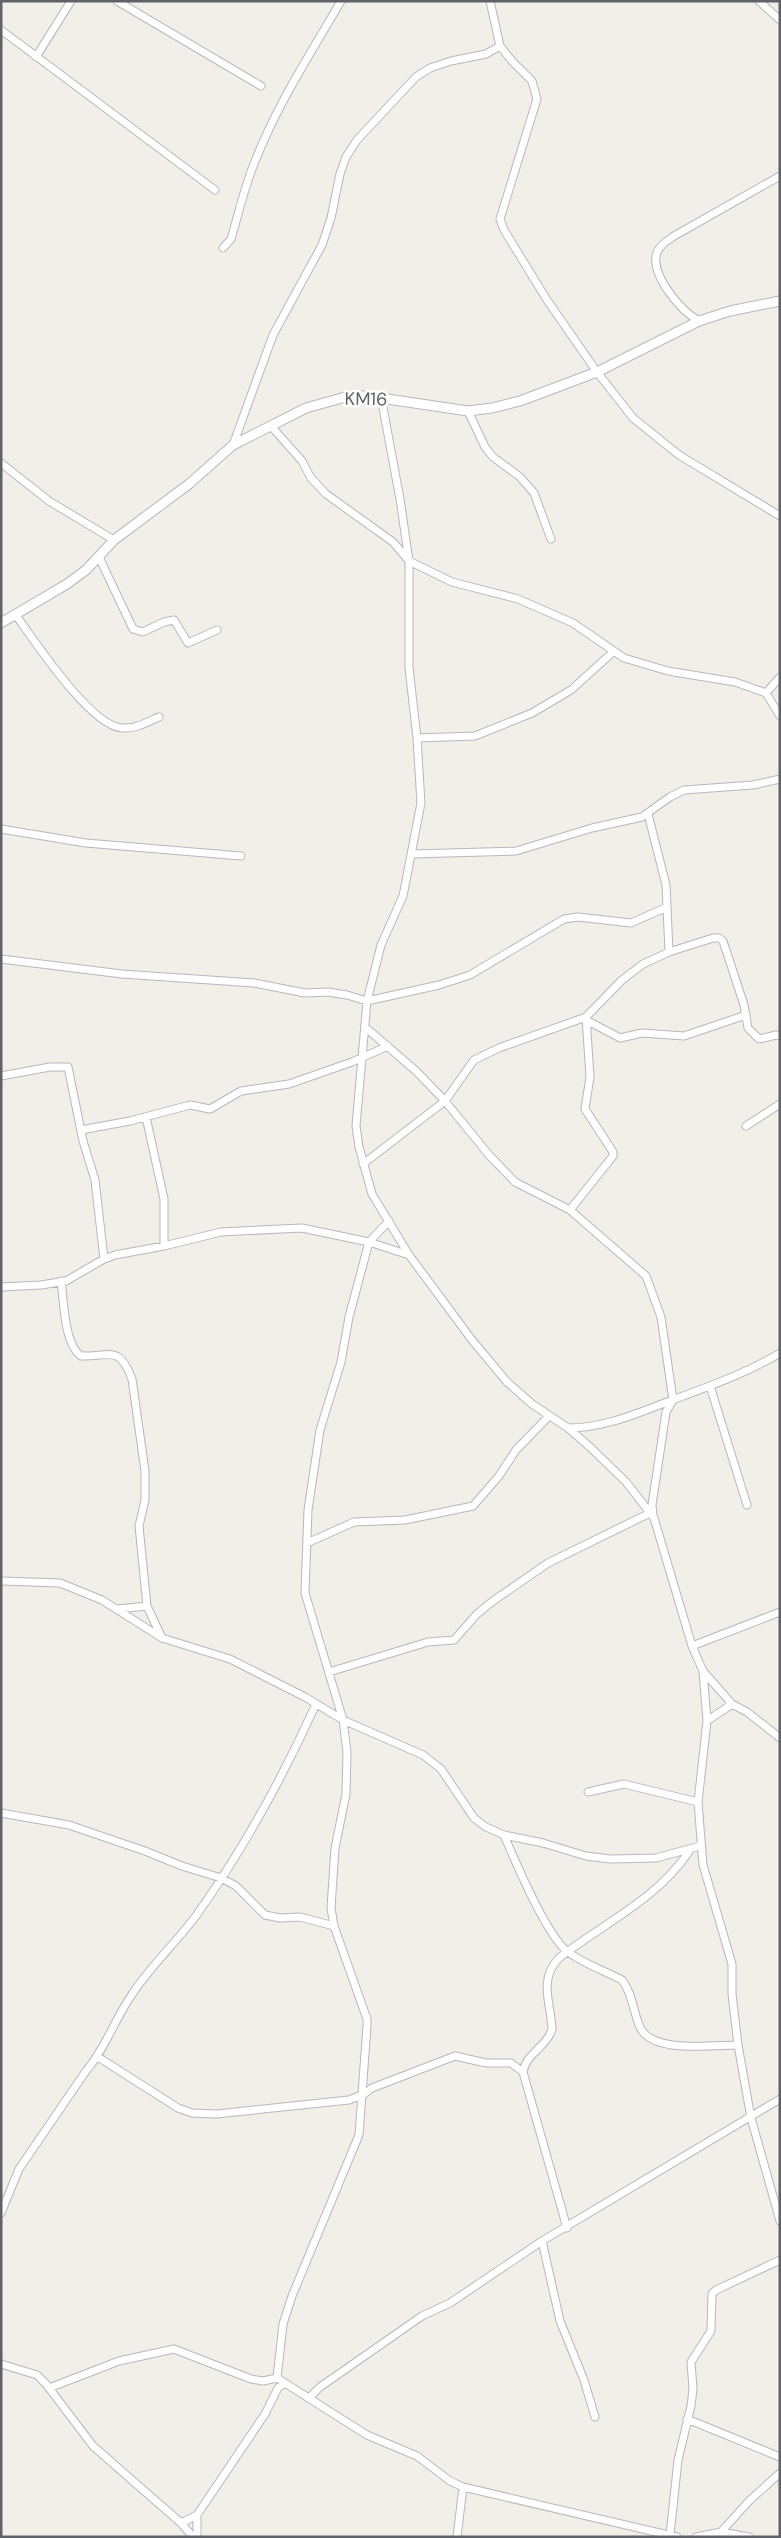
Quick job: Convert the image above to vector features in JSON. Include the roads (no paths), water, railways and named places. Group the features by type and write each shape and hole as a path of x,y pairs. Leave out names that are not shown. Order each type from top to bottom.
{"street":[{"path":"36,57 71,1"},
{"path":"117,1 261,86"},
{"path":"223,248 231,239 255,160 271,125 341,1"},
{"path":"490,1 500,46 532,81 537,99 500,219 504,230 543,293 597,372 633,418 679,455 780,516"},
{"path":"759,1 780,20"},
{"path":"1,30 215,190"},
{"path":"233,446 273,335 322,245 332,218 340,174 357,140 416,77 430,68 451,61 475,58 500,46"},
{"path":"699,322 686,314 670,294 659,274 656,255 662,245 674,236 780,176"},
{"name":"KM16","path":"1,623 67,584 99,558 114,540 189,484 233,446 328,400 349,396 381,397 468,411 492,408 520,401 597,372 699,322 730,311 780,301"},
{"path":"381,397 409,561 409,668 418,738 421,803 404,896 381,945 367,1001 364,1055 356,1126 363,1164 372,1194 409,1255 472,1340 507,1382 549,1416 568,1428 626,1482 652,1516"},
{"path":"468,411 485,447 493,457 520,477 534,493 550,539"},
{"path":"271,426 302,461 311,478 326,494 393,542 409,561 452,582 518,599 573,622 583,627 613,652 624,658 668,671 735,682 766,693 780,716"},
{"path":"1,463 49,501 114,540"},
{"path":"99,558 133,629 143,632 164,622 174,620 188,643 218,630"},
{"path":"15,614 59,675 93,712 120,728 133,728 159,718"},
{"path":"418,738 474,736 532,713 571,690 613,652"},
{"path":"766,693 780,677"},
{"path":"412,854 516,851 648,814 670,797 684,790 753,785 780,780"},
{"path":"648,814 666,885 669,952"},
{"path":"1,829 86,843 241,856"},
{"path":"1,959 122,974 254,982 305,993 328,992 347,995 367,1001 439,985 470,975 564,919 578,917 631,923 667,907"},
{"path":"363,1164 445,1101 474,1060 488,1053 586,1018 622,980 643,964 669,952 713,938 719,938 723,941 746,1015 748,1028 758,1039 776,1035 780,1036"},
{"path":"586,1018 613,1035 624,1038 642,1033 688,1035 746,1015"},
{"path":"570,1210 613,1156 614,1152 585,1109 590,1076 586,1018"},
{"path":"365,1027 416,1071 445,1101 489,1155 515,1182 570,1210 646,1276 661,1317 673,1400 666,1412 652,1516 692,1646 703,1671 732,1704 747,1712 780,1738"},
{"path":"81,1130 146,1117 190,1105 210,1109 240,1091 289,1084 352,1062 364,1055 388,1046"},
{"path":"1,1076 50,1067 68,1066 81,1130 95,1180 104,1259"},
{"path":"746,1126 780,1104"},
{"path":"146,1117 164,1199 164,1246"},
{"path":"277,2378 283,2324 292,2296 355,2149 359,2135 364,2094 367,2019 334,1926 330,1908 332,1868 344,1812 347,1752 343,1720 305,1593 308,1510 318,1438 341,1362 349,1317 369,1242 389,1220"},
{"path":"1,1287 61,1282 78,1275 104,1259 221,1232 286,1228 318,1230 369,1242 409,1255"},
{"path":"61,1282 70,1340 76,1352 81,1356 110,1353 117,1356 128,1368 132,1379 145,1472 145,1500 139,1526 147,1606 162,1638"},
{"path":"568,1428 585,1428 641,1413 710,1386 780,1353"},
{"path":"710,1386 747,1505"},
{"path":"307,1543 354,1522 405,1520 473,1506 499,1476 516,1450 549,1416"},
{"path":"329,1672 428,1642 454,1640 493,1601 548,1563 652,1516"},
{"path":"1,1581 60,1583 102,1600 162,1638 230,1659 343,1720 433,1761 474,1818 486,1827 504,1835 543,1843 586,1856 610,1860 656,1858 700,1846"},
{"path":"118,1609 147,1606"},
{"path":"692,1646 780,1612"},
{"path":"703,1671 707,1721 698,1802 700,1846 703,1865 732,1964 732,1994 738,2045 751,2118 780,2221"},
{"path":"1,2213 19,2169 86,2071 98,2057 133,1992 197,1915 221,1878 291,1759 316,1704"},
{"path":"707,1721 732,1704"},
{"path":"588,1792 624,1784 698,1802"},
{"path":"1,1813 69,1825 145,1850 182,1866 221,1878 236,1886 265,1914 280,1918 300,1917 334,1926"},
{"path":"504,1835 541,1913 567,1952 622,1980 627,1986 640,2029 651,2039 679,2046 738,2045"},
{"path":"567,2228 523,2072 528,2058 550,2036 552,2023 546,1984 553,1964 567,1952 654,1892 679,1866 690,1850"},
{"path":"98,2057 178,2108 197,2114 217,2114 349,2100 364,2094 372,2088 455,2056 486,2063 510,2064 523,2072"},
{"path":"310,2397 320,2387 422,2316 450,2303 481,2284 542,2241 567,2228 607,2201 751,2118 780,2099"},
{"path":"542,2241 560,2322 584,2380 595,2417"},
{"path":"670,2535 678,2460 693,2389 691,2362 711,2331 712,2294 716,2290 780,2260"},
{"path":"49,2388 119,2361 174,2349 251,2378 263,2381 277,2378 368,2435 417,2456 450,2481 463,2488 678,2537"},
{"path":"1,2364 37,2375 93,2446 195,2537"},
{"path":"181,2523 196,2515 265,2414 278,2388 284,2383"},
{"path":"687,2419 780,2457"},
{"path":"721,2532 749,2500 780,2473"},
{"path":"457,2537 463,2488"},
{"path":"195,2537 196,2515"},
{"path":"639,2537 640,2528"},
{"path":"696,2537 721,2532 749,2537"}]}
